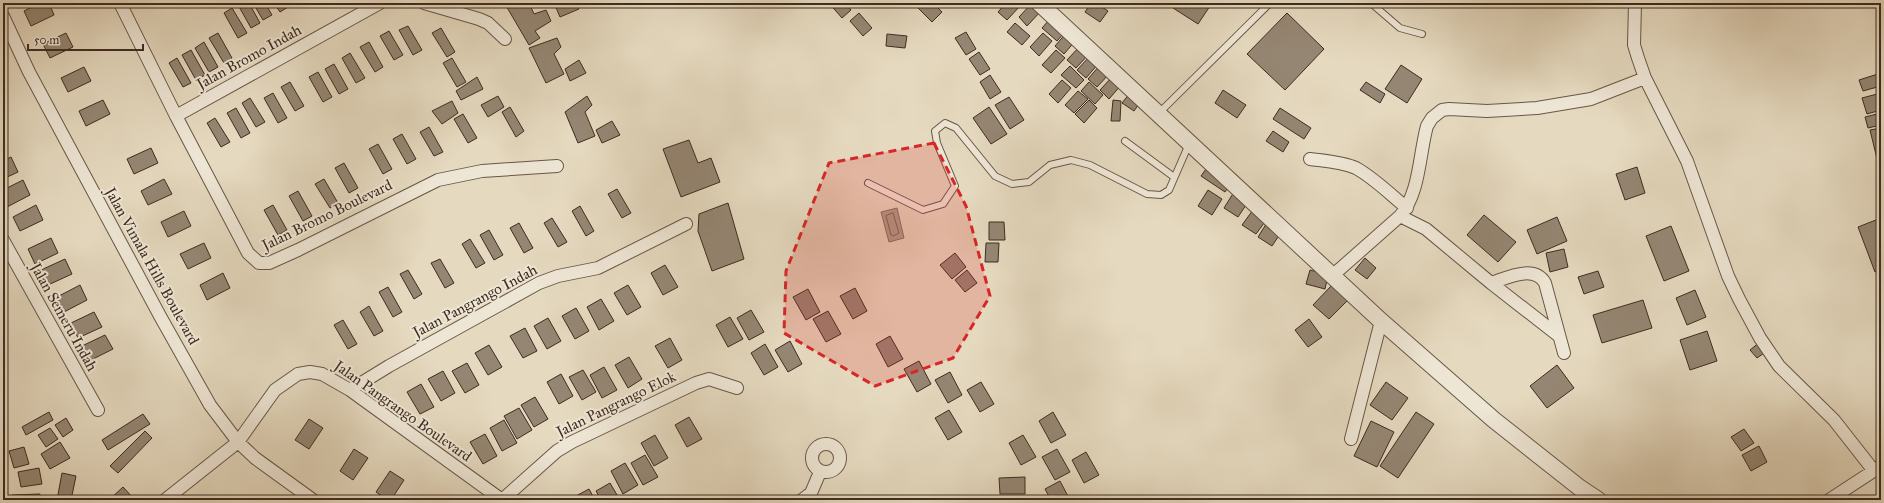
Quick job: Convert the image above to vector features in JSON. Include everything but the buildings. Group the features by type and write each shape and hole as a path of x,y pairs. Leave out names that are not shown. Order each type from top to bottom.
{"street":[{"name":"Jalan Bromo Boulevard","path":"120,3 176,116 248,253 259,263 269,263 298,250 438,180 482,171 557,166"},
{"name":"Jalan Bromo Indah","path":"176,116 380,3"},
{"path":"424,3 479,19 488,23 505,39"},
{"path":"1039,3 1381,321 1494,420 1580,488 1598,500"},
{"path":"1635,3 1634,45 1645,78 1687,161 1728,276 1760,338 1779,366 1834,420 1878,468 1828,500"},
{"name":"Jalan Vimala Hills Boulevard","path":"3,16 29,72 196,382 222,423 238,442 255,458 313,500"},
{"path":"1332,276 1404,212 1412,194 1427,126 1437,113 1448,109 1487,111 1537,108 1591,99 1645,78"},
{"path":"1310,159 1329,161 1356,168 1376,183 1404,212 1559,336"},
{"name":"Jalan Pangrango Indah","path":"350,390 389,366 539,283 558,276 598,268 686,224"},
{"name":"Jalan Semeru Indah","path":"3,240 98,410"},
{"path":"1491,283 1525,273 1539,275 1545,283 1564,353"},
{"path":"1351,438 1381,321"},
{"name":"Jalan Pangrango Boulevard","path":"165,500 238,442 275,390 298,374 310,372 322,374 350,390 502,500"},
{"name":"Jalan Pangrango Elok","path":"502,500 557,451 572,442 696,382 709,380 737,388"},
{"path":"810,498 820,472"}],"lane":[{"path":"1158,114 1270,3"},
{"path":"1371,3 1400,28 1422,34"},
{"path":"868,183 923,210 943,204 955,186 937,143 935,132 945,123 956,128 996,176 1012,184 1030,182 1050,165 1071,160 1090,166 1147,194 1161,195 1169,190 1189,143"},
{"path":"1125,141 1174,177"}],"highlighted area":[{"path":"934,143 966,206 990,296 953,358 875,386 784,333 786,271 829,163"}],"water":[{"path":"897,208 904,238 889,242 881,212"}]}
